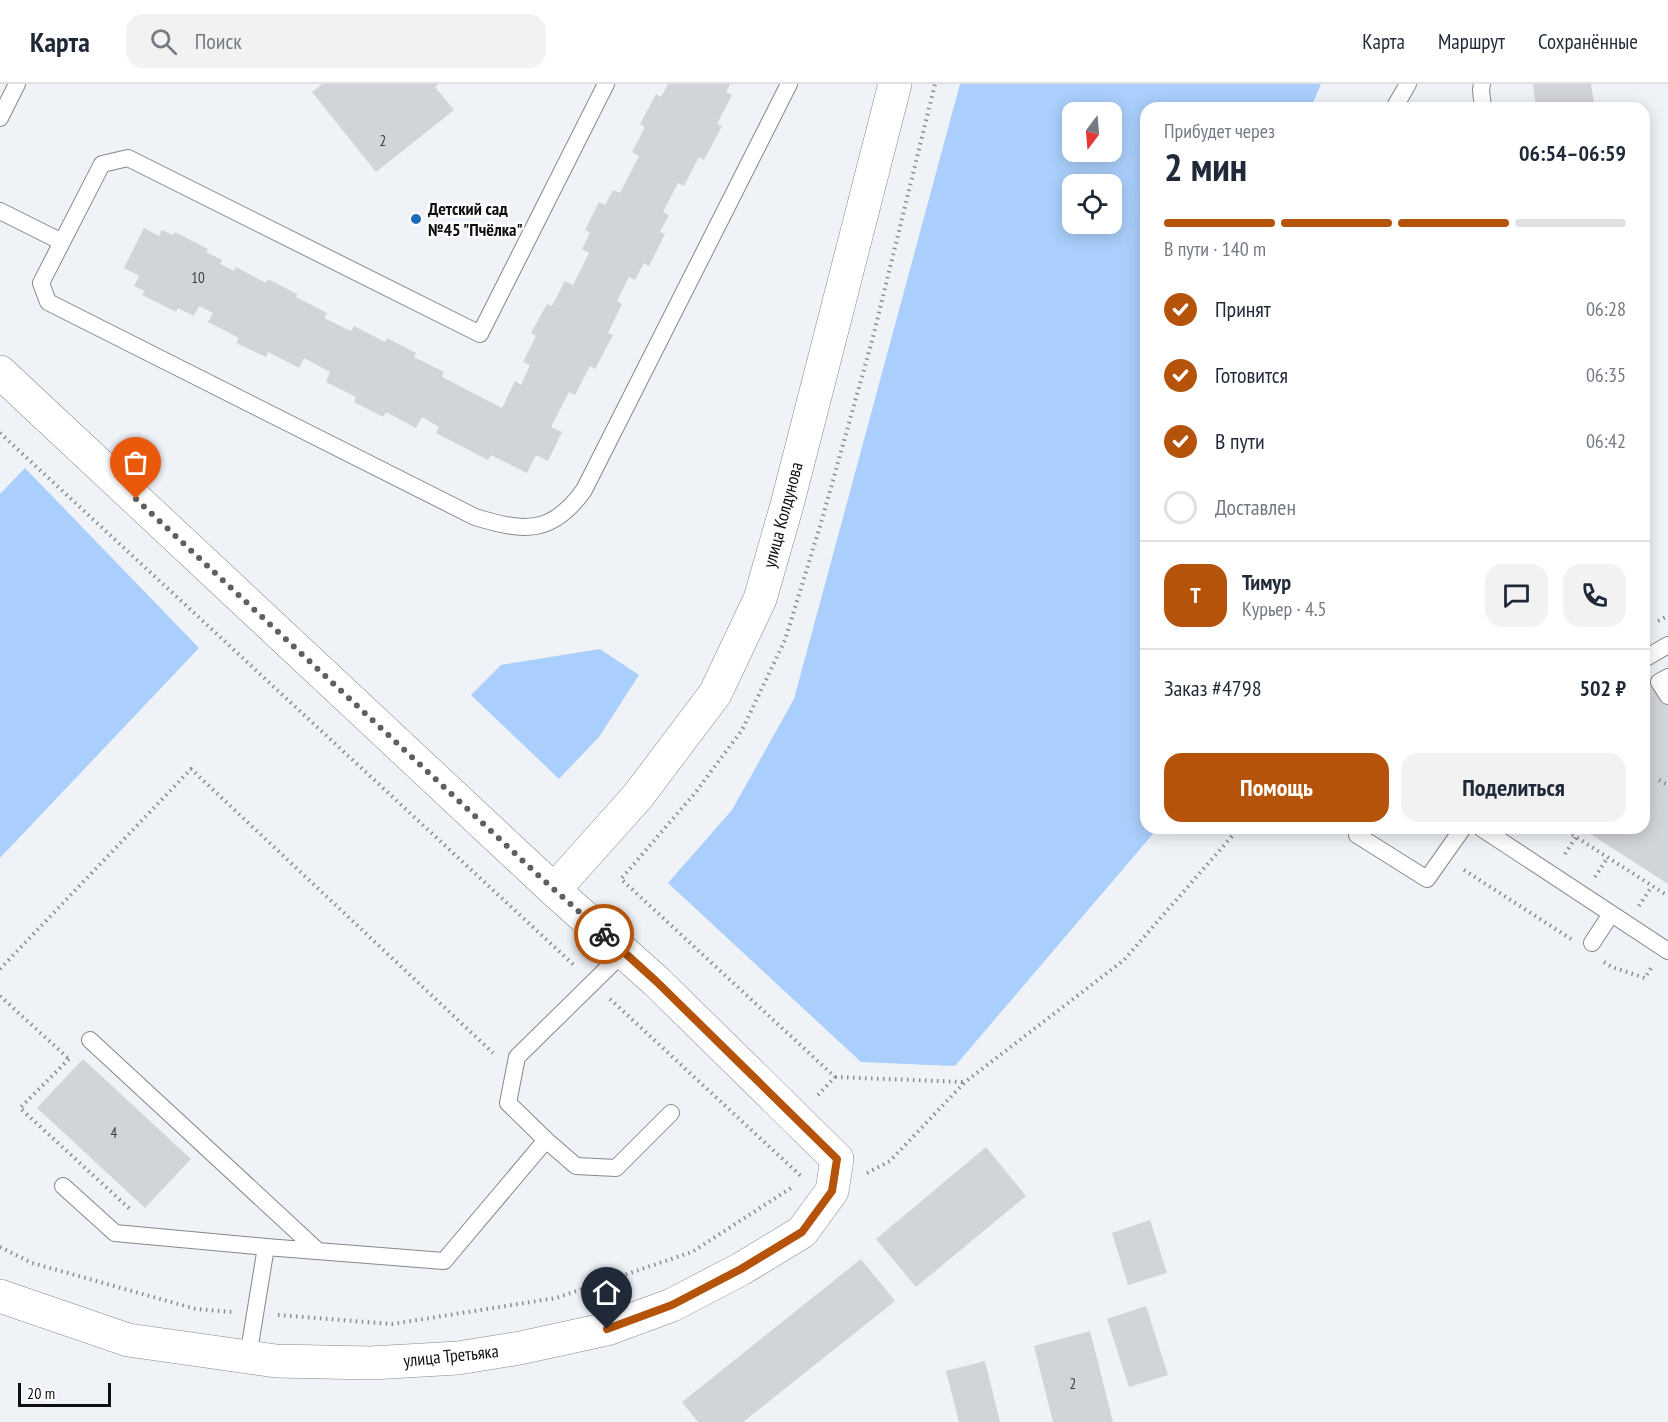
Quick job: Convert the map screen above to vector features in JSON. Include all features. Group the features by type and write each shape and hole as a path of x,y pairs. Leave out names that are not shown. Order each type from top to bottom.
{"street":[{"name":"улица Колдунова","path":"554,890 638,796 715,694 760,599 790,494 895,84"},
{"path":"0,372 554,890 624,952"},
{"name":"улица Третьяка","path":"0,1296 128,1340 276,1361 371,1363 458,1358 520,1348 607,1329 672,1305 741,1269 802,1232 818,1185 837,1159 624,952"}],"lane":[{"path":"0,117 17,84"},
{"path":"606,84 480,334 128,158 102,164 41,283 48,303 475,517 520,528 542,525 561,516 573,506 584,490 789,84"},
{"path":"1398,102 1408,84"},
{"path":"1482,84 1482,102"},
{"path":"0,211 62,242"},
{"path":"1650,656 1668,645"},
{"path":"1668,677 1659,682 1668,696"},
{"path":"1358,834 1357,836 1427,879 1459,834"},
{"path":"1490,834 1668,951"},
{"path":"1584,943 1611,914"},
{"path":"624,952 594,984 517,1057 507,1103 576,1166 616,1168 671,1113"},
{"path":"90,1040 318,1251"},
{"path":"63,1186 115,1233 444,1261 546,1140"},
{"path":"248,1357 266,1247"}],"path":[{"path":"935,84 872,341 821,523 785,640 742,730 695,793 621,879 835,1077 965,1082"},
{"path":"0,433 413,816"},
{"path":"0,969 192,769 513,1072"},
{"path":"1659,780 1668,785"},
{"path":"770,1148 818,1185 890,1161 965,1082 1124,960 1234,834"},
{"path":"1571,834 1668,896"},
{"path":"1463,869 1584,943"},
{"path":"0,996 69,1059"},
{"path":"90,1040 20,1108 162,1238"},
{"path":"817,1096 835,1077"},
{"path":"0,1247 32,1263 196,1309 392,1324 556,1298 692,1252 795,1185"}],"shaded area":[{"path":"960,84 1321,84 1314,102 1140,102 1140,834 1153,834 955,1066 861,1062 668,883 732,810 794,699"},
{"path":"25,468 199,648 0,858 0,494"},
{"path":"600,649 639,675 599,737 559,779 471,695 501,665"}],"building":[{"path":"322,84 438,84 435,87 454,110 376,172 312,92"},
{"path":"668,84 730,84 726,92 732,95 717,124 722,126 704,160 699,157 684,186 678,183 663,212 669,215 660,232 665,234 649,266 644,263 635,280 629,277 617,301 622,304 608,333 613,335 595,369 590,366 575,395 569,392 551,427 562,432 548,461 536,455 527,473 491,455 488,460 436,433 439,427 422,417 416,428 386,412 383,417 354,402 356,397 326,382 330,372 304,358 299,368 268,352 266,357 236,343 239,338 208,322 213,313 199,306 194,316 178,308 176,312 142,295 145,291 134,286 139,276 124,268 144,228 159,236 162,230 173,235 175,232 208,249 206,252 222,260 220,264 234,271 236,267 266,283 268,279 297,294 296,297 327,313 324,318 351,331 354,326 385,342 387,338 416,353 414,357 444,372 442,377 502,408 515,381 521,385 530,365 523,362 536,336 531,333 547,304 552,306 565,281 573,285 589,253 582,249 590,233 585,230 599,202 605,205 613,190 620,193 639,156 632,152 645,127 640,124 656,94 661,97"},
{"path":"1533,84 1591,84 1594,102 1535,102"},
{"path":"1668,670 1668,884 1590,834 1650,834 1650,680"},
{"path":"83,1059 191,1159 145,1208 37,1108"},
{"path":"986,1147 1026,1196 916,1287 876,1239"},
{"path":"1150,1220 1167,1273 1128,1285 1112,1233"},
{"path":"861,1259 895,1301 743,1422 698,1422 682,1402"},
{"path":"1146,1306 1168,1375 1129,1387 1107,1319"},
{"path":"1090,1331 1113,1422 1053,1422 1034,1346"},
{"path":"985,1361 1000,1422 959,1422 946,1371"}],"way so far":[{"path":"136,499 604,934"}],"place":[{"name":"Детский сад №45 \"Пчёлка\"","path":"416,219"}],"route":[{"path":"604,934 657,982 837,1159 832,1191 802,1232 741,1269 672,1305 607,1329"}]}
